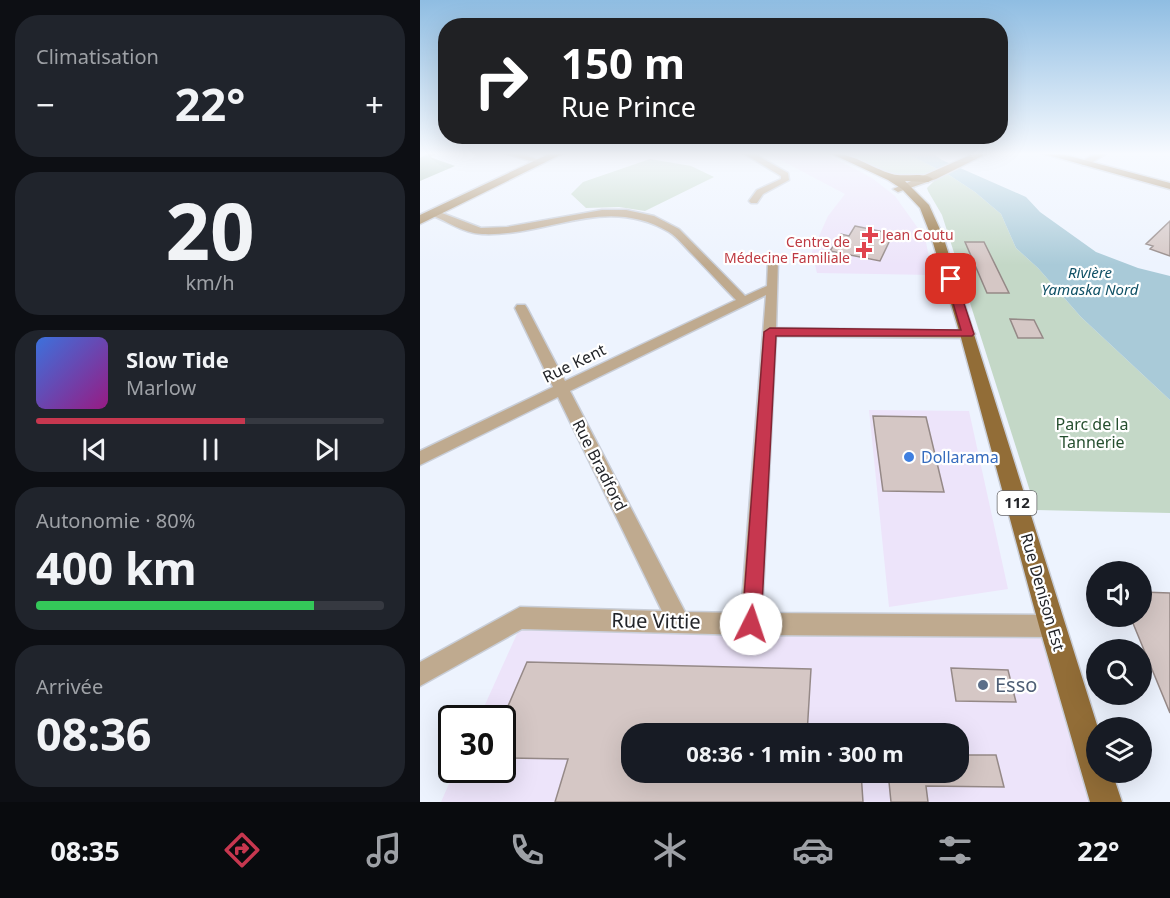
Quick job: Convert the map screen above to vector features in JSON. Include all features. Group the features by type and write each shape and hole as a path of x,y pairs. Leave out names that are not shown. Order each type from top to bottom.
{"main road":[{"path":"904,190 935,232"},
{"name":"Rue Denison Est","path":"905,190 925,207 935,232 968,334 1086,736"},
{"path":"921,190 925,207"},
{"name":"Rue Denison Est","path":"1100,783 1106,802"}],"street":[{"path":"420,220 481,190"},
{"path":"754,201 763,190"},
{"path":"434,213 480,231 529,226 607,211 642,215 675,231 744,301"},
{"path":"751,624 774,262"},
{"name":"Rue Kent","path":"420,458 773,287"},
{"name":"Rue Bradford","path":"521,308 678,621"},
{"path":"770,332 968,334"},
{"name":"Rue Vittie","path":"420,675 520,618 751,624 1052,626"}],"shaded area":[{"path":"838,190 888,190 895,196 925,238 933,275 817,273 812,252 828,216 845,194"},
{"path":"869,410 969,411 1008,589 889,607"},
{"path":"521,625 1048,633 1086,767 1086,783 1091,783 1096,802 441,802 449,783 516,783 516,705 485,705"}],"green space":[{"path":"575,190 687,190 645,211 619,207 586,208 571,194"},
{"name":"Parc de la Tannerie","path":"973,190 1001,214 1016,248 1038,268 1081,317 1170,400 1170,513 1036,510 942,215 928,191"}],"water":[{"name":"Rivière Yamaska Nord","path":"973,190 1011,190 1026,197 1040,212 1096,252 1138,268 1170,276 1170,400 1081,317 1038,268 1016,248 1001,214"}],"building":[{"path":"1170,221 1170,256 1150,249 1153,246 1146,244"},
{"path":"855,226 884,232 891,238 880,261 830,251 841,234 849,236"},
{"path":"965,242 984,242 1009,293 987,293"},
{"path":"1010,319 1034,320 1043,338 1018,338"},
{"path":"873,416 926,417 944,492 883,491"},
{"path":"1152,592 1170,593 1170,713 1152,669 1152,639 1139,639 1135,627 1152,627"},
{"path":"527,662 811,669 808,723 621,723 621,783 862,783 863,802 555,802 568,759 516,758 516,705 508,705"},
{"name":"Esso","path":"951,668 1008,670 1016,702 956,701"},
{"path":"969,755 996,755 1004,787 926,786 928,802 891,802 889,783 969,783"}],"place":[{"name":"Jean Coutu","path":"870,235"},
{"name":"Centre de Médecine Familiale","path":"864,250"},
{"name":"Dollarama","path":"909,457"},
{"name":"Esso","path":"983,685"}],"route":[{"path":"751,624 770,332 968,334 951,279"}]}
